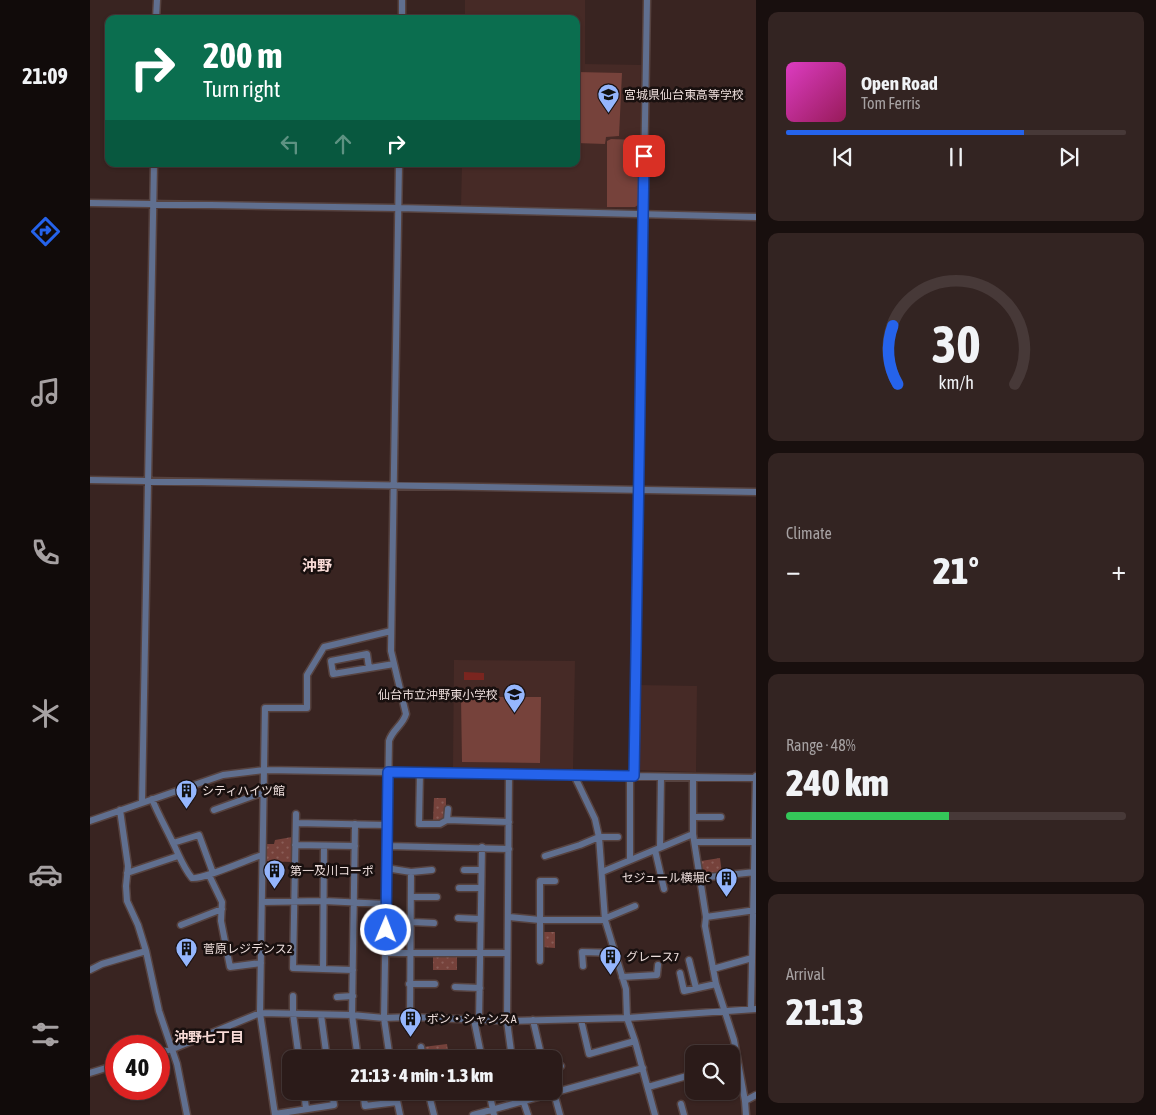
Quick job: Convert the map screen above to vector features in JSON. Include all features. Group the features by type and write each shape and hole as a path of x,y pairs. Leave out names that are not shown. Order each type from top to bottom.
{"street":[{"path":"156,15 157,0"},
{"path":"402,0 402,15"},
{"path":"630,860 647,0"},
{"path":"142,802 154,167"},
{"path":"389,1050 384,1018 388,772 391,736 404,720 406,714 391,651 399,167"},
{"path":"90,203 756,217"},
{"path":"90,480 756,492"},
{"path":"333,1100 334,1105 275,1114 260,1013 265,708 307,708 307,675 324,648 391,631"},
{"path":"370,668 367,654 331,661 333,674 370,668 394,664"},
{"path":"90,821 223,775 264,770 756,778 754,842 755,938 752,958 754,1009 627,1018 507,1021 260,1013 170,1049"},
{"path":"420,772 420,824 440,824 447,820 510,822"},
{"path":"509,774 509,917 506,952 507,1021 511,1050"},
{"path":"574,775 595,819 599,837 605,919 626,989 627,1018 655,1115"},
{"path":"661,777 657,849 664,888"},
{"path":"693,778 693,834 706,917 705,926 712,969 734,1045"},
{"path":"214,810 231,802 264,792"},
{"path":"152,799 178,856 195,880 262,855"},
{"path":"447,820 448,809"},
{"path":"120,810 128,866 128,901 145,948 159,1011 173,1048 187,1115"},
{"path":"296,814 293,968 353,970"},
{"path":"693,817 721,817"},
{"path":"296,823 387,825"},
{"path":"355,824 352,1015 357,1050"},
{"path":"602,872 693,834"},
{"path":"173,843 199,835 221,899 221,921 230,967 261,963"},
{"path":"545,856 599,837 618,837"},
{"path":"695,842 754,842"},
{"path":"295,845 355,846"},
{"path":"323,969 324,846"},
{"path":"387,846 509,849"},
{"path":"481,1050 477,1020 480,988 482,847"},
{"path":"127,872 178,856"},
{"path":"386,868 411,872 432,870"},
{"path":"464,870 481,870"},
{"path":"410,1017 411,872"},
{"path":"700,878 755,872"},
{"path":"540,961 540,881 555,881"},
{"path":"459,888 481,888"},
{"path":"412,897 437,897"},
{"path":"262,902 324,901 386,904"},
{"path":"509,917 540,920 605,919 635,906"},
{"path":"181,925 222,909"},
{"path":"706,917 754,910"},
{"path":"458,918 480,919"},
{"path":"412,922 434,923"},
{"path":"90,970 145,948"},
{"path":"385,953 506,952"},
{"path":"583,966 582,952 615,953"},
{"path":"712,969 752,958"},
{"path":"689,960 696,988"},
{"path":"622,977 657,975 658,965"},
{"path":"680,972 684,991 716,984"},
{"path":"409,984 435,984"},
{"path":"456,987 480,988"},
{"path":"293,996 293,1014 298,1050"},
{"path":"337,996 352,996"},
{"path":"321,1015 326,1050"},
{"path":"533,1020 540,1050"},
{"path":"581,1020 589,1054 635,1041"},
{"path":"90,1072 105,1068"},
{"path":"562,1091 642,1068"},
{"path":"648,1087 685,1077"},
{"path":"740,1082 746,1115"},
{"path":"745,1102 756,1095"},
{"path":"305,1100 306,1109"},
{"path":"364,1100 365,1106 397,1102 400,1115"},
{"path":"430,1100 434,1115"},
{"path":"473,1115 494,1112 527,1100"},
{"path":"556,1100 560,1115"},
{"path":"523,1101 528,1115"},
{"path":"681,1104 684,1115"}],"shaded area":[{"name":"宮城県仙台東高等学校","path":"465,0 585,0 585,64 641,65 639,209 461,206 462,167 580,167 580,15 465,15"},
{"path":"580,72 622,73 619,136 606,137 605,144 580,143"},
{"path":"611,139 639,140 638,205 635,207 607,207 607,141"},
{"name":"仙台市立沖野東小学校","path":"454,660 575,661 573,769 453,767"},
{"path":"464,672 484,673 484,680 464,680"},
{"path":"637,685 697,686 696,772 636,770"},
{"path":"461,697 541,697 540,763 462,762"},
{"path":"434,798 446,798 446,818 440,822 433,821"},
{"path":"292,837 292,862 266,861 266,844 274,844 275,840"},
{"path":"720,858 722,874 703,875 701,861"},
{"path":"542,932 555,932 555,948 542,947"},
{"path":"433,955 457,955 457,970 433,970"},
{"path":"447,1044 448,1050 424,1050 423,1047"}],"place":[{"name":"宮城県仙台東高等学校","path":"608,114"},
{"name":"仙台市立沖野東小学校","path":"514,714"},
{"name":"シティハイツ館","path":"186,810"},
{"name":"第一及川コーポ","path":"274,890"},
{"name":"セジュール横堀C","path":"726,897"},
{"name":"菅原レジデンス2","path":"187,968"},
{"name":"グレース7","path":"610,976"},
{"name":"ボン・シャンスA","path":"411,1038"}],"district":[{"name":"沖野","path":"317,565"},
{"name":"沖野七丁目","path":"209,1037"}],"route":[{"path":"386,930 388,772 634,776 644,156"}]}
